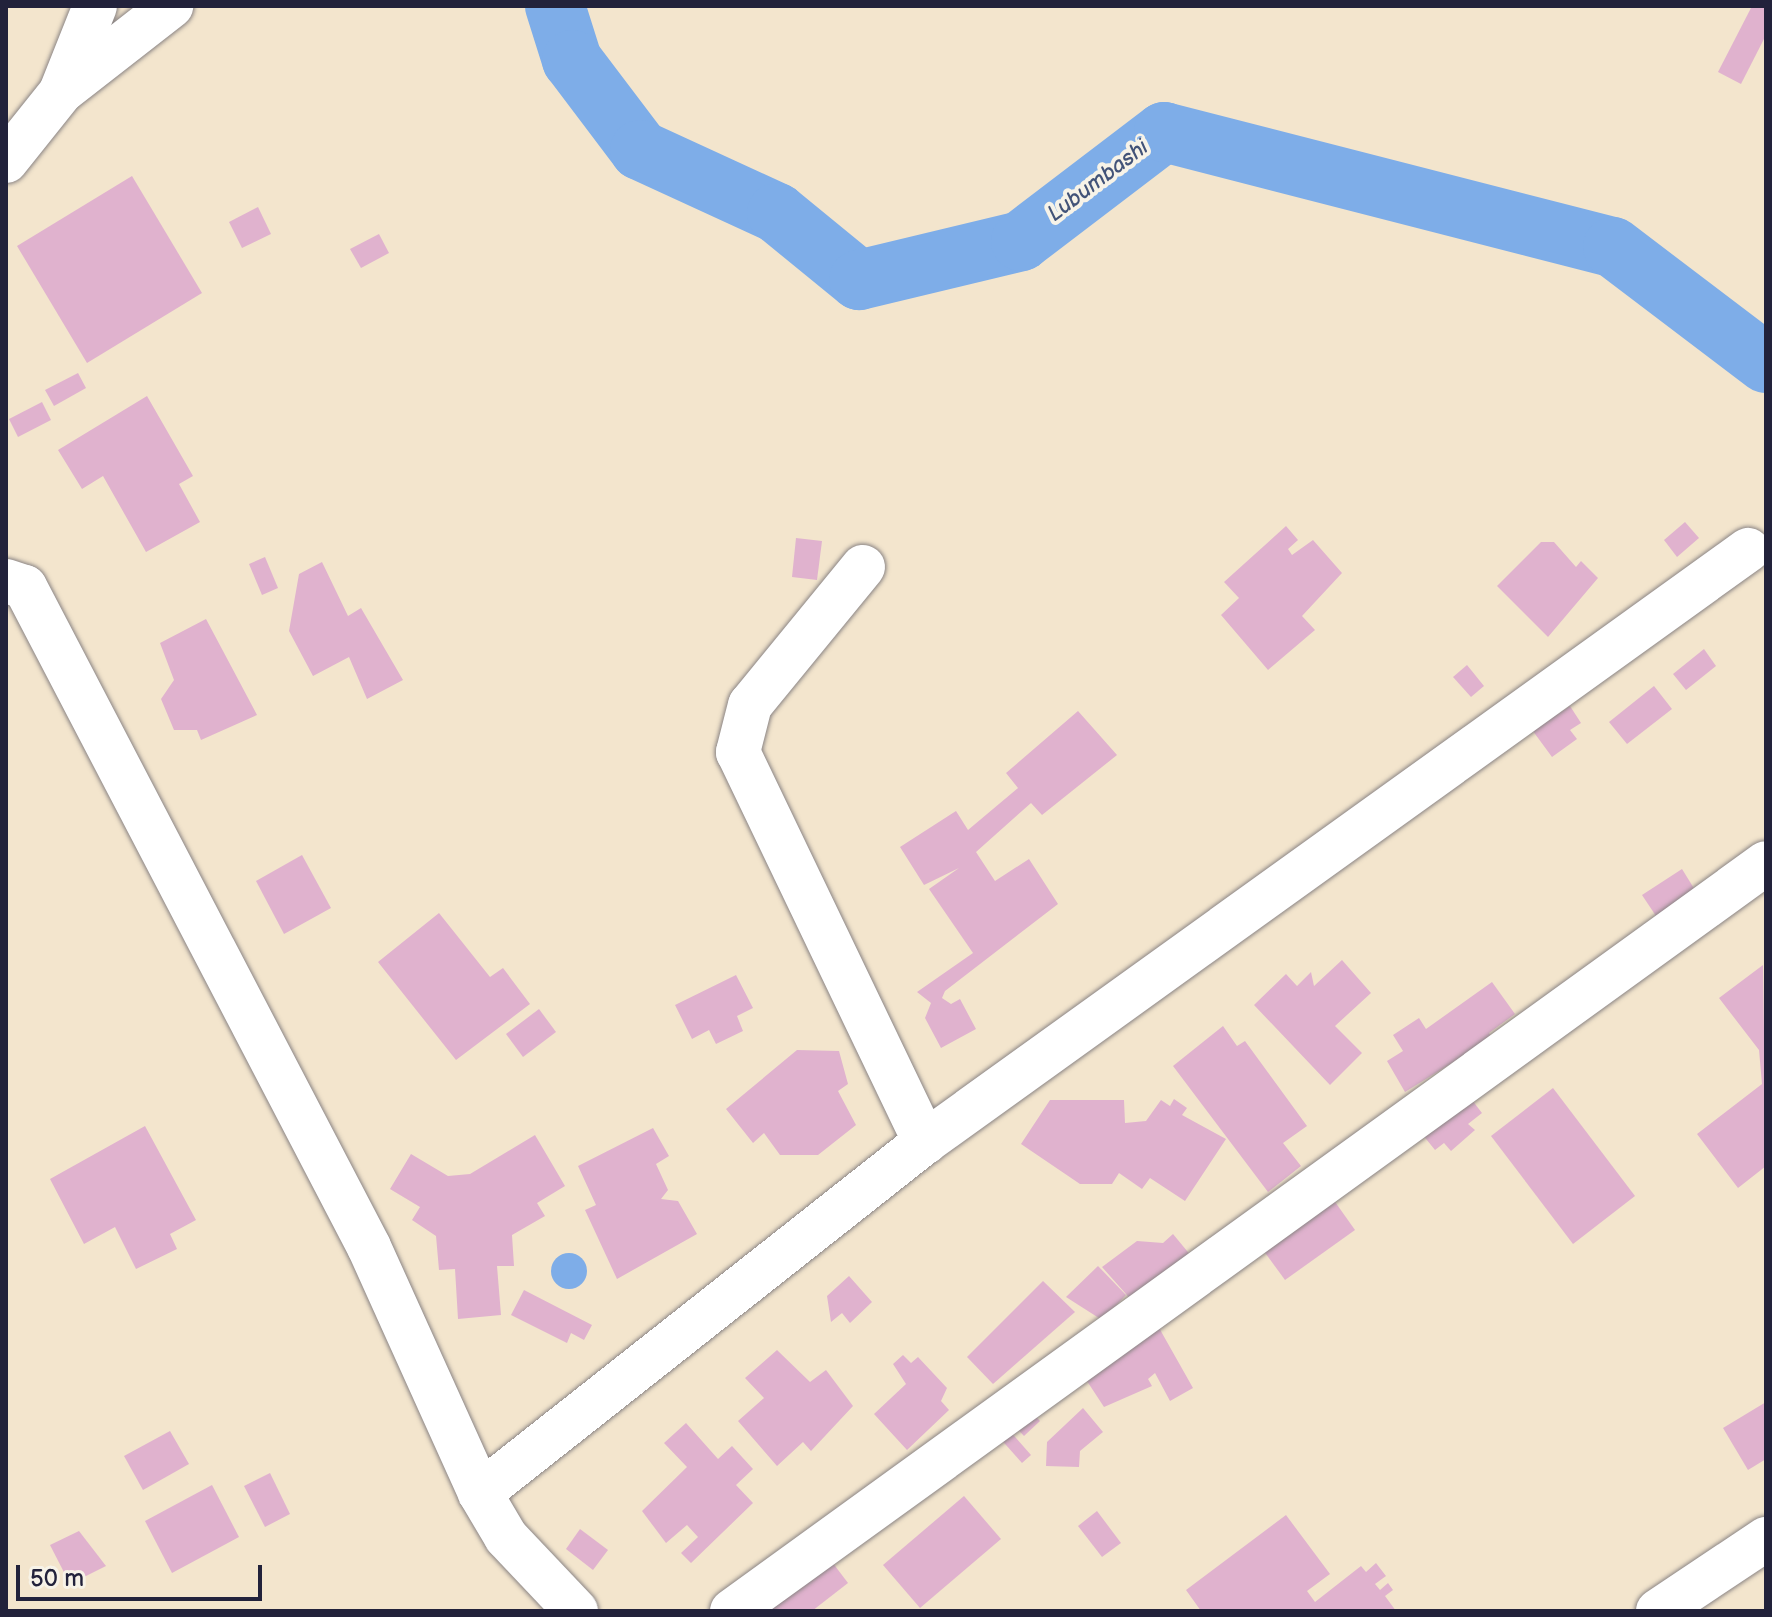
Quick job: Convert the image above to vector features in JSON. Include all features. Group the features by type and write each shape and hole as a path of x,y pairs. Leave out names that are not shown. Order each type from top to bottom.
{"street":[{"path":"61,92 95,6"},
{"path":"6,161 61,92 171,6"},
{"path":"480,1493 925,1142 1748,550"},
{"path":"863,567 750,705 738,752 925,1142"},
{"path":"12,582 408,1323 480,1493 506,1537 576,1611"},
{"path":"732,1611 1766,863"},
{"path":"1658,1611 1766,1539"}],"water":[{"path":"569,1253 581,1259 587,1271 581,1283 569,1289 557,1283 551,1271 557,1259"}],"building":[{"path":"1752,6 1766,6 1766,35 1741,84 1718,72"},
{"path":"132,176 202,293 87,363 17,246"},
{"path":"258,207 271,234 242,248 229,222"},
{"path":"379,234 389,253 361,268 350,249"},
{"path":"78,373 86,388 54,406 45,390"},
{"path":"147,396 193,476 179,484 200,522 146,552 103,476 82,489 58,450"},
{"path":"42,402 51,420 18,437 9,419"},
{"path":"1685,522 1699,538 1677,557 1664,540"},
{"path":"1286,526 1298,540 1288,549 1292,555 1313,540 1342,573 1302,616 1315,630 1268,670 1221,615 1239,598 1224,582"},
{"path":"796,538 822,541 817,580 792,577"},
{"path":"1541,542 1554,542 1576,567 1581,561 1598,578 1548,637 1497,586"},
{"path":"265,557 278,588 262,595 249,564"},
{"path":"322,562 348,616 361,608 403,680 367,699 349,657 313,676 289,631 299,574"},
{"path":"206,619 257,715 201,740 197,730 174,730 161,699 174,680 160,643"},
{"path":"1704,649 1716,666 1686,690 1673,674"},
{"path":"1467,665 1484,686 1471,697 1453,677"},
{"path":"1654,686 1672,709 1627,744 1609,722"},
{"path":"1552,705 1558,714 1570,706 1581,723 1570,730 1577,739 1552,757 1527,723"},
{"path":"1078,711 1117,755 1042,815 1031,803 976,852 995,881 1029,859 1058,904 945,991 942,998 951,1004 960,999 976,1029 941,1048 925,1018 931,1003 917,992 973,953 929,889 959,868 924,885 900,847 956,811 968,830 1018,788 1006,773"},
{"path":"302,855 331,908 284,934 256,881"},
{"path":"1682,869 1695,890 1656,916 1642,895"},
{"path":"439,913 490,977 503,968 530,1004 456,1060 378,962"},
{"path":"1342,960 1371,993 1335,1026 1362,1053 1330,1085 1254,1005 1286,974 1297,986 1311,972 1314,986"},
{"path":"1763,965 1766,1166 1738,1188 1697,1134 1762,1084 1759,1050 1719,998"},
{"path":"736,975 753,1008 737,1016 743,1031 716,1044 709,1030 692,1039 675,1005"},
{"path":"1492,982 1515,1014 1489,1033 1492,1038 1405,1092 1387,1061 1403,1051 1393,1035 1419,1018 1426,1029"},
{"path":"539,1009 556,1032 523,1057 506,1034"},
{"path":"1223,1026 1237,1046 1245,1041 1307,1126 1283,1143 1301,1166 1268,1192 1173,1066"},
{"path":"797,1050 839,1051 848,1084 838,1091 856,1125 818,1155 780,1155 764,1133 753,1143 726,1109"},
{"path":"1553,1088 1635,1196 1573,1244 1491,1136"},
{"path":"1465,1091 1482,1113 1468,1124 1475,1130 1451,1151 1444,1143 1435,1150 1418,1129"},
{"path":"1174,1099 1187,1108 1182,1115 1226,1139 1185,1201 1150,1178 1142,1189 1119,1173 1112,1184 1080,1184 1021,1144 1050,1100 1124,1100 1125,1123 1146,1121 1161,1100 1170,1106"},
{"path":"145,1126 196,1220 170,1234 177,1249 136,1269 115,1227 84,1244 50,1179"},
{"path":"653,1128 669,1156 656,1164 668,1190 661,1199 678,1201 697,1234 617,1279 585,1210 596,1205 578,1166"},
{"path":"535,1135 565,1186 537,1203 545,1216 512,1235 514,1266 497,1266 501,1315 458,1319 455,1269 439,1270 436,1236 412,1220 420,1207 390,1189 411,1154 448,1176 470,1174"},
{"path":"1328,1192 1355,1230 1285,1280 1258,1243"},
{"path":"1173,1234 1192,1257 1134,1303 1102,1267 1137,1241 1163,1243"},
{"path":"1098,1266 1126,1295 1102,1320 1066,1297"},
{"path":"849,1276 872,1302 850,1323 842,1313 831,1322 827,1296"},
{"path":"1043,1281 1075,1312 993,1384 967,1357"},
{"path":"524,1290 592,1325 584,1340 571,1333 567,1343 511,1315"},
{"path":"1158,1326 1193,1388 1170,1401 1155,1373 1148,1379 1152,1386 1104,1407 1083,1375"},
{"path":"777,1350 810,1382 826,1370 853,1406 811,1451 803,1442 777,1466 738,1421 764,1398 745,1378"},
{"path":"903,1355 911,1363 918,1357 947,1388 941,1401 949,1410 907,1450 874,1414 906,1384 893,1364"},
{"path":"1766,1402 1766,1459 1748,1470 1723,1428"},
{"path":"1027,1407 1040,1421 1024,1436 1011,1422"},
{"path":"1083,1408 1103,1432 1080,1451 1079,1467 1046,1466 1047,1442"},
{"path":"686,1423 718,1459 732,1446 753,1469 736,1485 753,1503 691,1563 681,1553 698,1537 687,1525 666,1543 642,1511 687,1467 664,1443"},
{"path":"1008,1429 1031,1455 1022,1463 998,1436"},
{"path":"170,1431 189,1464 143,1490 124,1456"},
{"path":"270,1473 290,1514 265,1527 244,1486"},
{"path":"212,1485 239,1537 172,1573 145,1521"},
{"path":"964,1496 1001,1539 920,1608 883,1565"},
{"path":"1097,1511 1121,1543 1102,1557 1078,1526"},
{"path":"1286,1515 1330,1574 1307,1591 1315,1602 1361,1566 1366,1572 1376,1563 1386,1576 1375,1584 1380,1590 1388,1583 1393,1590 1385,1596 1396,1611 1201,1611 1186,1590"},
{"path":"580,1529 608,1550 593,1570 566,1549"},
{"path":"79,1531 106,1566 70,1584 50,1545"},
{"path":"826,1554 848,1583 812,1611 772,1611 764,1601"}],"waterway":[{"name":"Lubumbashi","path":"555,6 572,60 640,150 777,213 859,280 1021,241 1164,132 1613,247 1766,363"}]}
